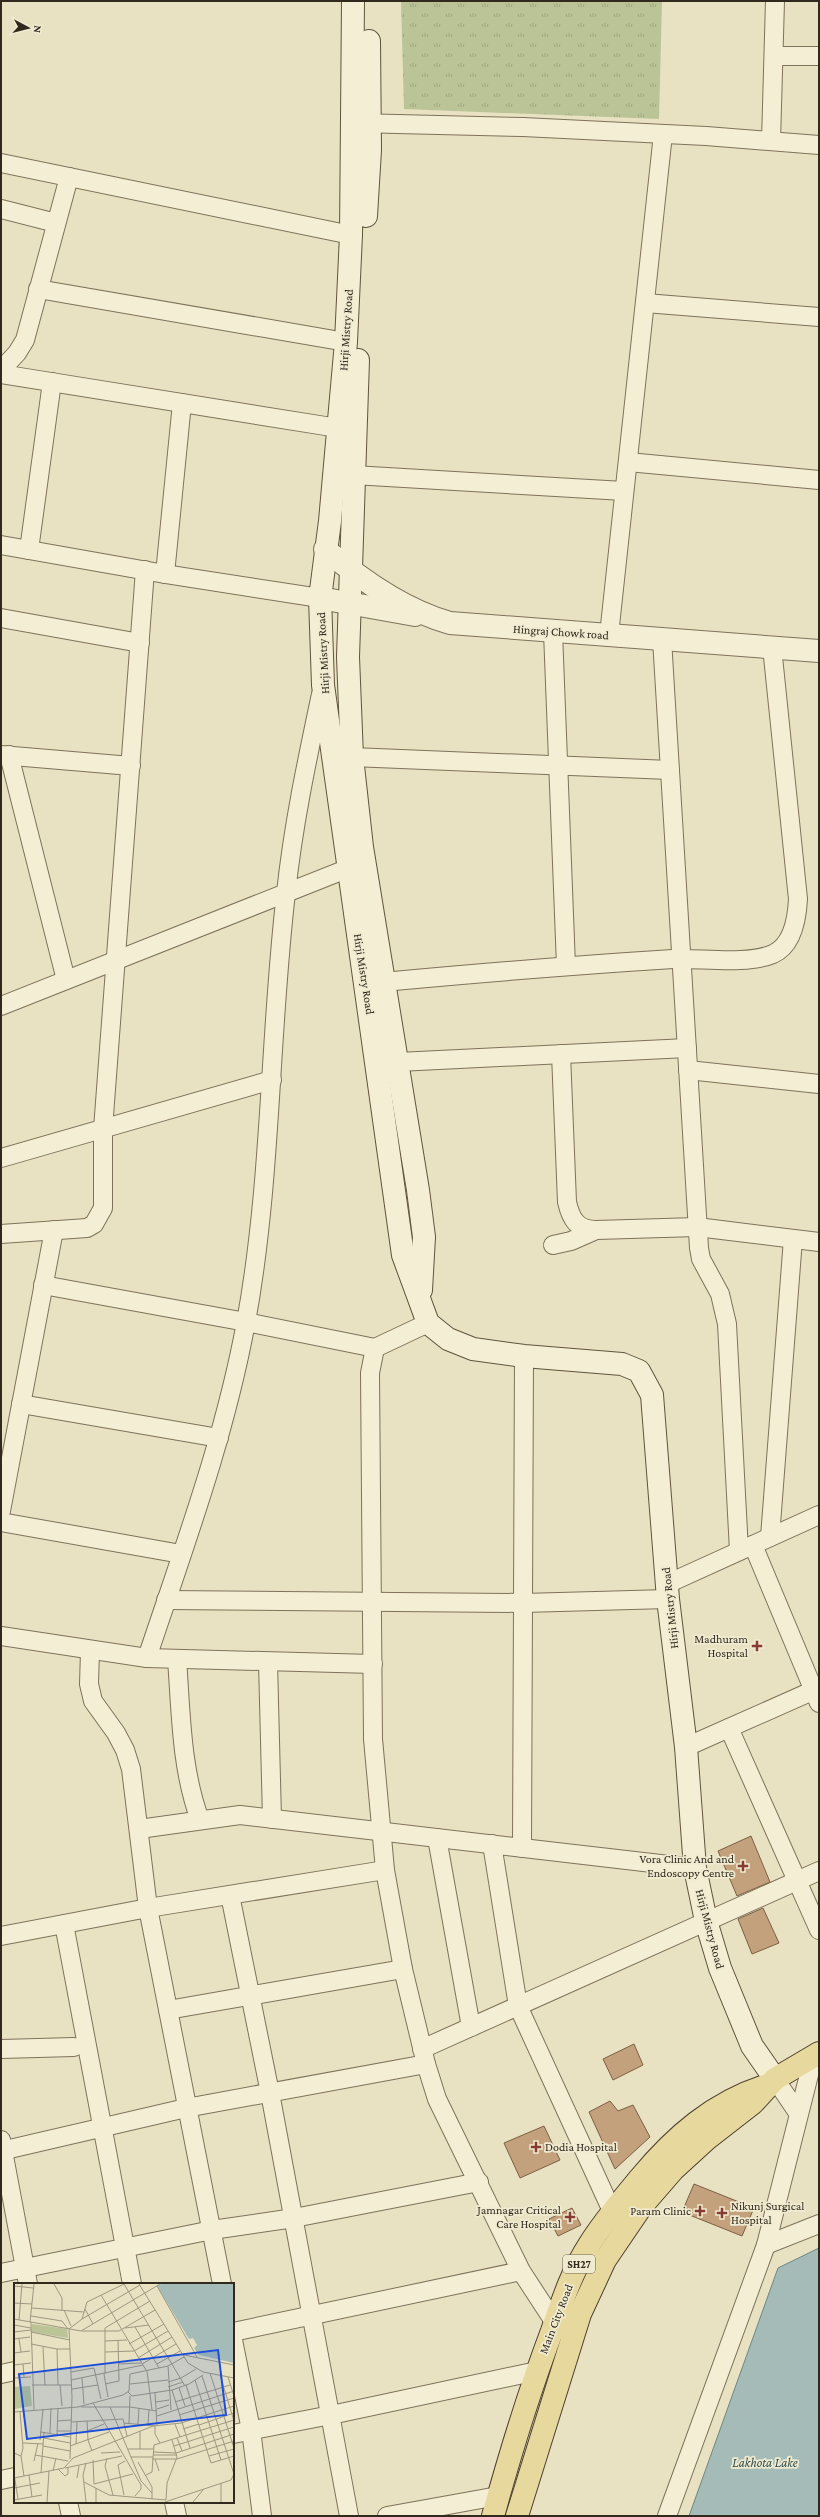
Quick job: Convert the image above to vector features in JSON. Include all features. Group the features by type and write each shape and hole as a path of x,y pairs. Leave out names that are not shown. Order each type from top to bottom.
{"main road":[{"name":"Hirji Mistry Road","path":"354,1 362,123 351,235 346,342 320,598 323,685 403,1255 420,1297 428,1323 448,1339 473,1348 524,1356 622,1364 639,1371 646,1380 652,1395 668,1591 686,1747 696,1868 706,1921 720,1968 752,2046 772,2082"},
{"name":"Hirji Mistry Road","path":"368,1 362,123 348,686 352,757 362,847 398,1062 424,1237 420,1297"},
{"name":"Hingraj Chowk road","path":"325,549 350,570 424,616 450,624 819,651"},
{"path":"320,598 424,616"},
{"name":"Main City Road","path":"495,2506 537,2371 566,2289 588,2246 612,2211 653,2163 698,2119 741,2094 772,2082 817,2054"},
{"name":"Main City Road","path":"517,2516 580,2314 605,2260 641,2207 674,2170 708,2138 753,2103 772,2082"}],"street":[{"path":"771,141 775,1"},
{"path":"774,56 819,56"},
{"path":"362,123 663,134 819,145"},
{"path":"609,635 663,134"},
{"path":"1,163 351,235"},
{"path":"1,370 17,353 25,340 69,177"},
{"path":"1,209 56,223"},
{"path":"38,289 346,342"},
{"path":"645,303 819,316"},
{"path":"1,374 338,428"},
{"path":"29,550 52,382"},
{"path":"165,574 182,403"},
{"path":"628,462 819,480"},
{"path":"353,475 624,491"},
{"path":"1,545 165,574 320,598"},
{"path":"1,1234 86,1228 94,1224 100,1216 103,1208 103,1129 117,960 145,570"},
{"path":"1,618 140,643"},
{"path":"553,632 566,966"},
{"path":"662,639 701,1259 720,1294 727,1324 746,1548 817,1694 729,1728 686,1747"},
{"path":"384,982 566,966 681,959 756,958 774,953 787,942 797,920 798,899 772,647"},
{"path":"147,1658 219,1438 246,1322 264,1185 286,893 302,789 323,685"},
{"path":"66,980 5,755 131,766"},
{"path":"352,757 670,770"},
{"path":"1,1006 349,868"},
{"path":"398,1062 687,1048"},
{"path":"561,1054 568,1202 571,1218 580,1227 596,1230 698,1227 819,1242"},
{"path":"688,1070 819,1084"},
{"path":"1,1158 272,1080"},
{"path":"1,1511 54,1230"},
{"path":"553,1245 571,1241 596,1230"},
{"path":"770,1537 793,1239"},
{"path":"43,1285 246,1322 375,1348 428,1323"},
{"path":"375,1348 370,1372 373,1738 385,1870 403,1969 424,2057 437,2099 479,2182 521,2271 555,2323 573,2335"},
{"path":"522,1848 524,1356"},
{"path":"21,1404 219,1438"},
{"path":"166,1600 523,1603 668,1591 746,1548 819,1514"},
{"path":"1,1522 181,1554"},
{"path":"1,1636 90,1651 147,1658 373,1664"},
{"path":"90,1651 89,1684 93,1701 125,1750 131,1769 148,1908 186,2108 222,2283"},
{"path":"177,1659 189,1779 192,1800 200,1820"},
{"path":"268,1662 272,1819"},
{"path":"729,1728 819,1930"},
{"path":"139,1829 240,1815 696,1868"},
{"path":"437,1838 471,2027"},
{"path":"492,1844 518,2006 612,2211"},
{"path":"1,1936 148,1908 385,1870"},
{"path":"27,2276 2,2147 186,2108 270,2093 424,2057 471,2027 819,1871"},
{"path":"230,1895 294,2218 349,2516"},
{"path":"64,1924 132,2283"},
{"path":"168,2010 403,1969"},
{"path":"1,2048 74,2047"},
{"path":"667,2516 766,2245 798,2113 817,2054"},
{"path":"772,2082 798,2113"},
{"path":"1,2273 27,2276 125,2247 212,2230 294,2218 479,2182"},
{"path":"766,2245 819,2224"},
{"path":"234,2332 312,2317 521,2271"},
{"path":"234,2345 251,2430 262,2516"},
{"path":"1,2374 14,2371"},
{"path":"234,2434 331,2415 537,2371"},
{"path":"1,2480 14,2477"},
{"path":"68,2503 71,2516"},
{"path":"174,2503 177,2516"},
{"path":"387,2516 495,2506"}],"green space":[{"path":"401,1 662,1 659,119 404,109"}],"water":[{"name":"Lakhota Lake","path":"819,2248 819,2516 689,2516 778,2268"}],"building":[{"path":"751,1836 770,1882 737,1896 718,1851"},
{"path":"763,1908 779,1943 752,1954 738,1919"},
{"path":"634,2044 643,2065 613,2080 603,2059"},
{"path":"610,2101 618,2111 633,2105 650,2137 615,2169 589,2112"},
{"path":"544,2126 560,2160 520,2178 504,2143"},
{"path":"694,2184 754,2208 742,2236 682,2212"},
{"path":"572,2208 581,2225 558,2236 549,2219"}],"place":[{"name":"Madhuram Hospital","path":"757,1646"},
{"name":"Vora Clinic And and Endoscopy Centre","path":"743,1866"},
{"name":"Dodia Hospital","path":"536,2147"},
{"name":"Param Clinic","path":"700,2211"},
{"name":"Nikunj Surgical Hospital","path":"722,2213"},
{"name":"Jamnagar Critical Care Hospital","path":"570,2217"}]}
